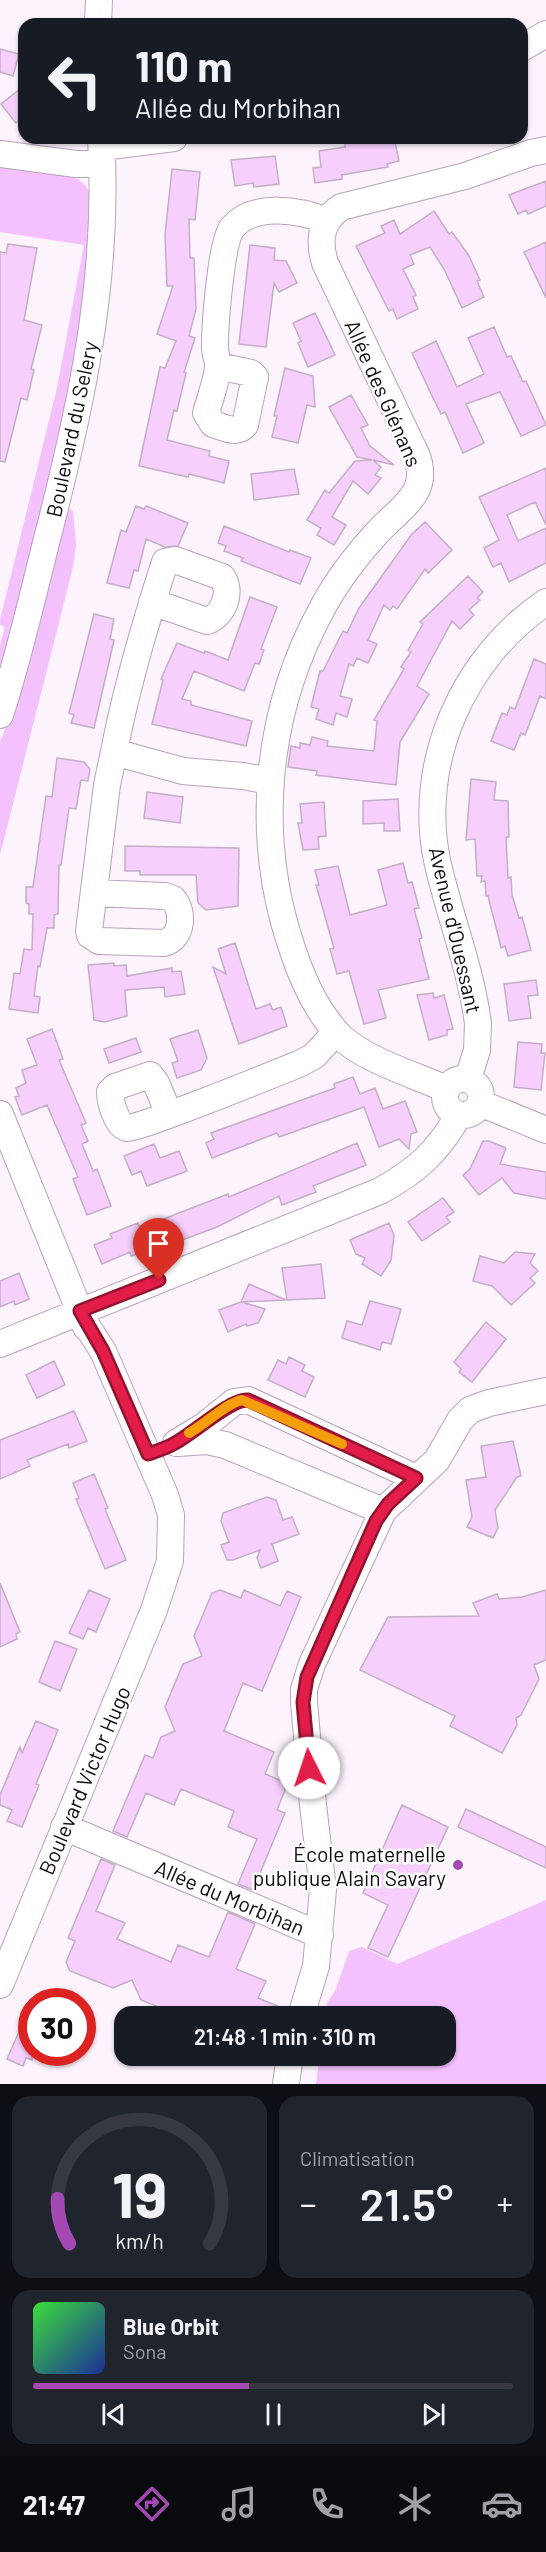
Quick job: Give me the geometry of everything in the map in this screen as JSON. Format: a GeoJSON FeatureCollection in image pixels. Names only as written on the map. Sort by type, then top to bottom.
{"type":"FeatureCollection","features":[{"type":"Feature","properties":{"kind":"street"},"geometry":{"type":"LineString","coordinates":[[98,18],[99,0]]}},
{"type":"Feature","properties":{"kind":"street"},"geometry":{"type":"LineString","coordinates":[[528,44],[546,34]]}},
{"type":"Feature","properties":{"kind":"street"},"geometry":{"type":"LineString","coordinates":[[0,154],[66,163],[102,150],[138,144]]}},
{"type":"Feature","properties":{"kind":"street","name":"Boulevard du Selery"},"geometry":{"type":"LineString","coordinates":[[0,715],[53,516],[88,360],[102,244],[102,150]]}},
{"type":"Feature","properties":{"kind":"street"},"geometry":{"type":"LineString","coordinates":[[218,366],[214,346],[224,251],[232,228],[240,220],[250,215],[291,210],[327,221],[333,213],[351,204],[465,176],[546,150]]}},
{"type":"Feature","properties":{"kind":"street","name":"Allée des Glénans"},"geometry":{"type":"LineString","coordinates":[[327,221],[321,243],[326,263],[416,454],[421,472],[412,498],[355,558],[314,624],[302,648],[285,697],[274,746],[270,781],[271,855],[281,913],[304,980],[322,1014],[336,1032],[360,1051],[457,1084]]}},
{"type":"Feature","properties":{"kind":"street"},"geometry":{"type":"LineString","coordinates":[[94,893],[114,752],[152,602]]}},
{"type":"Feature","properties":{"kind":"street","name":"Avenue d'Ouessant"},"geometry":{"type":"LineString","coordinates":[[457,1084],[477,1050],[478,1024],[435,844],[434,793],[439,758],[452,718],[479,667],[510,631],[546,602]]}},
{"type":"Feature","properties":{"kind":"street"},"geometry":{"type":"LineString","coordinates":[[114,752],[183,771],[243,776],[270,781]]}},
{"type":"Feature","properties":{"kind":"street"},"geometry":{"type":"LineString","coordinates":[[169,1114],[299,1064],[314,1056],[336,1032]]}},
{"type":"Feature","properties":{"kind":"street"},"geometry":{"type":"LineString","coordinates":[[0,1344],[83,1317],[380,1191],[409,1175],[429,1157],[469,1109],[479,1088],[457,1084],[446,1105],[451,1111],[469,1109],[546,1130]]}},
{"type":"Feature","properties":{"kind":"street","name":"Boulevard Victor Hugo"},"geometry":{"type":"LineString","coordinates":[[0,1114],[83,1317],[94,1355],[142,1456],[159,1528],[163,1581],[154,1610],[0,1981]]}},
{"type":"Feature","properties":{"kind":"street","name":"Allée du Morbihan"},"geometry":{"type":"LineString","coordinates":[[372,1506],[416,1478],[437,1460],[460,1420],[470,1410],[489,1403],[546,1391]]}},
{"type":"Feature","properties":{"kind":"street"},"geometry":{"type":"LineString","coordinates":[[142,1456],[176,1443],[238,1400],[248,1400],[416,1478]]}},
{"type":"Feature","properties":{"kind":"street"},"geometry":{"type":"LineString","coordinates":[[225,1445],[221,1432],[227,1408]]}},
{"type":"Feature","properties":{"kind":"street"},"geometry":{"type":"LineString","coordinates":[[176,1443],[207,1440],[225,1445],[372,1506]]}},
{"type":"Feature","properties":{"kind":"street","name":"Allée du Morbihan"},"geometry":{"type":"LineString","coordinates":[[64,1827],[320,1935],[323,1880],[313,1805],[304,1689],[312,1664],[376,1521],[372,1506],[373,1498],[380,1491],[385,1477],[384,1463]]}},
{"type":"Feature","properties":{"kind":"street"},"geometry":{"type":"LineString","coordinates":[[304,2006],[316,1966],[320,1935]]}},
{"type":"Feature","properties":{"kind":"street"},"geometry":{"type":"LineString","coordinates":[[286,2084],[288,2066]]}},
{"type":"Feature","properties":{"kind":"shaded area"},"geometry":{"type":"Polygon","coordinates":[[[0,161],[45,168],[78,180],[89,191],[93,211],[81,346],[0,685],[0,645],[5,627],[0,625],[0,620],[57,388],[84,245],[0,232],[0,161]]]}},
{"type":"Feature","properties":{"kind":"shaded area"},"geometry":{"type":"Polygon","coordinates":[[[65,506],[73,511],[76,545],[73,567],[0,855],[0,742],[8,721],[65,506]]]}},
{"type":"Feature","properties":{"kind":"shaded area"},"geometry":{"type":"Polygon","coordinates":[[[546,1900],[546,2084],[316,2084],[318,2066],[456,2066],[456,2006],[327,2006],[336,1989],[349,1951],[362,1947],[397,1964],[546,1900]]]}},
{"type":"Feature","properties":{"kind":"building"},"geometry":{"type":"Polygon","coordinates":[[[0,49],[18,54],[13,76],[0,72],[0,49]]]}},
{"type":"Feature","properties":{"kind":"building"},"geometry":{"type":"Polygon","coordinates":[[[18,91],[18,121],[16,123],[1,104],[18,91]]]}},
{"type":"Feature","properties":{"kind":"building"},"geometry":{"type":"Polygon","coordinates":[[[345,144],[395,144],[399,161],[387,164],[388,167],[342,175],[342,179],[315,183],[313,168],[321,167],[319,151],[345,147],[345,144]]]}},
{"type":"Feature","properties":{"kind":"building"},"geometry":{"type":"Polygon","coordinates":[[[275,156],[279,184],[254,187],[253,183],[235,186],[231,160],[275,156]]]}},
{"type":"Feature","properties":{"kind":"building"},"geometry":{"type":"Polygon","coordinates":[[[172,169],[200,172],[195,220],[189,219],[190,258],[194,258],[196,309],[189,336],[195,338],[184,372],[186,373],[177,411],[174,410],[167,440],[210,451],[209,456],[229,461],[224,483],[189,474],[188,477],[139,466],[160,367],[165,368],[176,341],[157,334],[173,286],[167,286],[165,235],[172,169]]]}},
{"type":"Feature","properties":{"kind":"building"},"geometry":{"type":"Polygon","coordinates":[[[546,181],[546,206],[528,214],[526,210],[518,214],[509,195],[546,181]]]}},
{"type":"Feature","properties":{"kind":"building"},"geometry":{"type":"Polygon","coordinates":[[[434,211],[449,234],[452,232],[469,256],[480,280],[477,281],[484,297],[462,308],[445,271],[430,247],[410,255],[414,264],[403,269],[416,295],[413,297],[418,309],[397,319],[393,309],[389,311],[356,246],[385,233],[381,226],[394,220],[400,234],[434,211]]]}},
{"type":"Feature","properties":{"kind":"building"},"geometry":{"type":"Polygon","coordinates":[[[546,242],[546,298],[524,252],[546,242]]]}},
{"type":"Feature","properties":{"kind":"building"},"geometry":{"type":"Polygon","coordinates":[[[8,244],[37,248],[24,320],[42,325],[31,369],[34,370],[27,400],[21,398],[5,462],[0,461],[0,252],[6,253],[8,244]]]}},
{"type":"Feature","properties":{"kind":"building"},"geometry":{"type":"Polygon","coordinates":[[[250,245],[275,248],[274,260],[286,261],[297,283],[279,292],[274,283],[266,347],[239,344],[250,245]]]}},
{"type":"Feature","properties":{"kind":"building"},"geometry":{"type":"Polygon","coordinates":[[[315,313],[335,355],[308,367],[293,323],[315,313]]]}},
{"type":"Feature","properties":{"kind":"building"},"geometry":{"type":"Polygon","coordinates":[[[494,327],[507,357],[511,356],[523,382],[526,381],[546,425],[521,436],[500,392],[466,404],[484,443],[463,453],[445,412],[441,414],[412,353],[436,341],[457,387],[484,374],[468,338],[494,327]]]}},
{"type":"Feature","properties":{"kind":"building"},"geometry":{"type":"Polygon","coordinates":[[[285,368],[313,376],[315,407],[307,405],[298,443],[272,437],[277,416],[274,416],[285,368]]]}},
{"type":"Feature","properties":{"kind":"building"},"geometry":{"type":"Polygon","coordinates":[[[351,395],[368,425],[361,428],[370,446],[394,465],[373,460],[381,467],[375,475],[381,478],[368,494],[353,481],[332,517],[346,525],[334,545],[317,535],[321,528],[307,520],[325,490],[329,493],[355,461],[372,460],[357,457],[329,407],[351,395]]]}},
{"type":"Feature","properties":{"kind":"building"},"geometry":{"type":"Polygon","coordinates":[[[546,468],[546,525],[535,502],[507,515],[518,541],[546,528],[546,563],[509,582],[501,563],[493,567],[484,548],[499,540],[479,497],[546,468]]]}},
{"type":"Feature","properties":{"kind":"building"},"geometry":{"type":"Polygon","coordinates":[[[294,469],[299,494],[254,500],[251,474],[294,469]]]}},
{"type":"Feature","properties":{"kind":"building"},"geometry":{"type":"Polygon","coordinates":[[[136,506],[144,509],[146,506],[188,523],[178,546],[165,547],[146,539],[138,571],[134,570],[129,588],[107,583],[121,530],[126,532],[136,506]]]}},
{"type":"Feature","properties":{"kind":"building"},"geometry":{"type":"Polygon","coordinates":[[[425,522],[452,550],[428,573],[425,569],[397,609],[393,606],[390,610],[384,605],[368,640],[377,644],[368,663],[357,658],[353,666],[349,664],[340,696],[352,699],[347,717],[336,713],[333,725],[316,719],[319,709],[311,707],[320,671],[323,671],[343,631],[347,633],[359,608],[412,534],[425,522]]]}},
{"type":"Feature","properties":{"kind":"building"},"geometry":{"type":"Polygon","coordinates":[[[224,526],[289,552],[290,550],[311,558],[300,584],[241,561],[243,558],[224,551],[226,546],[218,543],[224,526]]]}},
{"type":"Feature","properties":{"kind":"building"},"geometry":{"type":"Polygon","coordinates":[[[468,576],[483,592],[477,598],[480,600],[469,610],[474,615],[460,629],[452,621],[417,686],[429,694],[400,742],[396,785],[316,775],[317,771],[288,767],[291,746],[300,748],[300,743],[310,745],[312,737],[328,741],[327,746],[374,751],[377,721],[374,720],[404,669],[401,667],[411,652],[408,650],[423,624],[420,622],[468,576]]]}},
{"type":"Feature","properties":{"kind":"building"},"geometry":{"type":"Polygon","coordinates":[[[250,597],[277,607],[261,649],[264,650],[259,664],[255,663],[244,691],[194,671],[182,699],[191,701],[191,705],[252,721],[246,746],[152,724],[163,680],[161,679],[177,643],[228,660],[250,597]]]}},
{"type":"Feature","properties":{"kind":"building"},"geometry":{"type":"Polygon","coordinates":[[[94,614],[114,619],[110,639],[114,640],[94,728],[71,723],[74,715],[69,713],[94,614]]]}},
{"type":"Feature","properties":{"kind":"building"},"geometry":{"type":"Polygon","coordinates":[[[534,659],[546,664],[546,699],[540,696],[525,735],[521,733],[514,750],[491,741],[502,713],[507,715],[510,707],[515,709],[534,659]]]}},
{"type":"Feature","properties":{"kind":"building"},"geometry":{"type":"Polygon","coordinates":[[[57,758],[84,762],[90,769],[88,781],[81,780],[76,809],[69,808],[61,865],[59,865],[58,914],[54,915],[54,928],[47,928],[40,967],[38,966],[34,996],[40,997],[38,1013],[9,1009],[14,973],[20,974],[24,949],[32,950],[33,914],[29,914],[29,904],[26,903],[26,887],[33,887],[46,796],[52,797],[57,758]]]}},
{"type":"Feature","properties":{"kind":"building"},"geometry":{"type":"Polygon","coordinates":[[[471,779],[496,782],[494,800],[508,801],[509,837],[506,837],[508,878],[511,877],[512,895],[519,918],[522,917],[531,950],[508,956],[505,946],[501,948],[488,896],[486,896],[485,881],[481,882],[482,876],[477,876],[475,839],[466,840],[471,779]]]}},
{"type":"Feature","properties":{"kind":"building"},"geometry":{"type":"Polygon","coordinates":[[[147,792],[183,797],[180,823],[144,818],[147,792]]]}},
{"type":"Feature","properties":{"kind":"building"},"geometry":{"type":"Polygon","coordinates":[[[398,799],[400,831],[384,831],[384,823],[363,824],[363,801],[398,799]]]}},
{"type":"Feature","properties":{"kind":"building"},"geometry":{"type":"Polygon","coordinates":[[[324,802],[326,836],[318,837],[319,849],[303,850],[298,823],[302,823],[300,804],[324,802]]]}},
{"type":"Feature","properties":{"kind":"building"},"geometry":{"type":"Polygon","coordinates":[[[125,846],[239,848],[238,906],[206,910],[198,903],[196,875],[140,875],[140,871],[125,871],[125,846]]]}},
{"type":"Feature","properties":{"kind":"building"},"geometry":{"type":"Polygon","coordinates":[[[403,863],[408,883],[412,882],[419,908],[414,909],[429,979],[378,990],[386,1018],[364,1024],[349,971],[337,974],[330,949],[334,948],[316,885],[319,885],[315,870],[338,866],[350,915],[387,905],[378,870],[403,863]]]}},
{"type":"Feature","properties":{"kind":"building"},"geometry":{"type":"Polygon","coordinates":[[[235,943],[256,1009],[270,1004],[273,1010],[281,1007],[287,1026],[239,1044],[213,967],[226,974],[218,949],[235,943]]]}},
{"type":"Feature","properties":{"kind":"building"},"geometry":{"type":"Polygon","coordinates":[[[114,963],[114,966],[126,965],[127,976],[172,968],[172,972],[181,971],[185,994],[165,997],[164,987],[125,990],[127,1016],[105,1022],[94,1020],[88,965],[114,963]]]}},
{"type":"Feature","properties":{"kind":"building"},"geometry":{"type":"Polygon","coordinates":[[[536,980],[538,995],[528,996],[531,1018],[509,1021],[504,984],[536,980]]]}},
{"type":"Feature","properties":{"kind":"building"},"geometry":{"type":"Polygon","coordinates":[[[433,993],[434,998],[444,995],[453,1029],[447,1030],[447,1035],[429,1040],[417,995],[433,993]]]}},
{"type":"Feature","properties":{"kind":"building"},"geometry":{"type":"Polygon","coordinates":[[[52,1029],[63,1059],[59,1060],[86,1123],[81,1125],[88,1141],[82,1144],[93,1171],[97,1169],[111,1206],[87,1215],[73,1179],[78,1177],[47,1105],[22,1115],[15,1097],[19,1096],[16,1088],[26,1083],[22,1070],[37,1065],[27,1039],[52,1029]]]}},
{"type":"Feature","properties":{"kind":"building"},"geometry":{"type":"Polygon","coordinates":[[[198,1030],[207,1058],[201,1070],[177,1078],[172,1063],[178,1061],[170,1039],[198,1030]]]}},
{"type":"Feature","properties":{"kind":"building"},"geometry":{"type":"Polygon","coordinates":[[[136,1038],[141,1052],[109,1063],[104,1049],[136,1038]]]}},
{"type":"Feature","properties":{"kind":"building"},"geometry":{"type":"Polygon","coordinates":[[[518,1042],[542,1044],[541,1053],[545,1053],[541,1090],[514,1087],[518,1042]]]}},
{"type":"Feature","properties":{"kind":"building"},"geometry":{"type":"Polygon","coordinates":[[[353,1077],[360,1094],[375,1088],[383,1109],[405,1101],[417,1132],[411,1134],[409,1149],[399,1139],[379,1147],[364,1107],[279,1137],[277,1133],[212,1158],[206,1143],[214,1139],[211,1133],[335,1088],[334,1084],[353,1077]]]}},
{"type":"Feature","properties":{"kind":"building"},"geometry":{"type":"Polygon","coordinates":[[[483,1141],[506,1148],[500,1164],[546,1172],[546,1199],[514,1193],[502,1178],[479,1195],[463,1175],[470,1169],[483,1141]]]}},
{"type":"Feature","properties":{"kind":"building"},"geometry":{"type":"Polygon","coordinates":[[[357,1143],[366,1165],[313,1186],[316,1192],[282,1205],[279,1196],[217,1227],[150,1252],[149,1250],[131,1256],[130,1252],[102,1264],[94,1245],[112,1238],[110,1234],[138,1223],[140,1228],[228,1194],[229,1197],[357,1143]]]}},
{"type":"Feature","properties":{"kind":"building"},"geometry":{"type":"Polygon","coordinates":[[[154,1144],[160,1158],[179,1151],[187,1171],[147,1186],[141,1171],[132,1175],[124,1156],[154,1144]]]}},
{"type":"Feature","properties":{"kind":"building"},"geometry":{"type":"Polygon","coordinates":[[[443,1198],[454,1212],[446,1217],[450,1222],[422,1241],[408,1222],[443,1198]]]}},
{"type":"Feature","properties":{"kind":"building"},"geometry":{"type":"Polygon","coordinates":[[[389,1223],[394,1235],[391,1260],[381,1276],[362,1264],[365,1258],[356,1254],[350,1240],[389,1223]]]}},
{"type":"Feature","properties":{"kind":"building"},"geometry":{"type":"Polygon","coordinates":[[[515,1252],[535,1254],[530,1263],[538,1271],[530,1278],[535,1283],[511,1305],[492,1286],[473,1281],[480,1256],[504,1263],[515,1252]]]}},
{"type":"Feature","properties":{"kind":"building"},"geometry":{"type":"Polygon","coordinates":[[[321,1264],[325,1298],[287,1300],[282,1268],[321,1264]]]}},
{"type":"Feature","properties":{"kind":"building"},"geometry":{"type":"Polygon","coordinates":[[[19,1273],[29,1299],[15,1305],[14,1301],[0,1307],[0,1281],[19,1273]]]}},
{"type":"Feature","properties":{"kind":"building"},"geometry":{"type":"Polygon","coordinates":[[[249,1284],[286,1300],[242,1302],[265,1309],[258,1323],[247,1326],[246,1324],[228,1332],[219,1310],[241,1302],[249,1284]]]}},
{"type":"Feature","properties":{"kind":"building"},"geometry":{"type":"Polygon","coordinates":[[[370,1301],[401,1309],[391,1344],[382,1342],[380,1350],[342,1338],[347,1321],[362,1325],[370,1301]]]}},
{"type":"Feature","properties":{"kind":"building"},"geometry":{"type":"Polygon","coordinates":[[[486,1322],[506,1339],[472,1382],[459,1372],[461,1369],[454,1362],[486,1322]]]}},
{"type":"Feature","properties":{"kind":"building"},"geometry":{"type":"Polygon","coordinates":[[[289,1357],[305,1365],[302,1371],[314,1377],[305,1397],[268,1380],[278,1360],[286,1364],[289,1357]]]}},
{"type":"Feature","properties":{"kind":"building"},"geometry":{"type":"Polygon","coordinates":[[[54,1361],[65,1385],[37,1398],[26,1375],[54,1361]]]}},
{"type":"Feature","properties":{"kind":"building"},"geometry":{"type":"Polygon","coordinates":[[[74,1411],[87,1441],[69,1448],[68,1444],[27,1460],[30,1466],[0,1479],[0,1440],[74,1411]]]}},
{"type":"Feature","properties":{"kind":"building"},"geometry":{"type":"Polygon","coordinates":[[[513,1441],[521,1476],[517,1477],[495,1510],[498,1528],[493,1538],[467,1527],[472,1517],[466,1480],[486,1477],[481,1446],[513,1441]]]}},
{"type":"Feature","properties":{"kind":"building"},"geometry":{"type":"Polygon","coordinates":[[[94,1474],[108,1508],[105,1509],[126,1560],[105,1569],[76,1499],[79,1498],[73,1483],[94,1474]]]}},
{"type":"Feature","properties":{"kind":"building"},"geometry":{"type":"Polygon","coordinates":[[[267,1497],[276,1500],[283,1520],[292,1517],[299,1534],[272,1544],[278,1561],[261,1568],[257,1558],[260,1550],[227,1560],[221,1545],[229,1542],[221,1521],[223,1513],[267,1497]]]}},
{"type":"Feature","properties":{"kind":"building"},"geometry":{"type":"Polygon","coordinates":[[[0,1583],[20,1632],[16,1634],[17,1639],[0,1647],[0,1583]]]}},
{"type":"Feature","properties":{"kind":"building"},"geometry":{"type":"Polygon","coordinates":[[[89,1590],[110,1599],[96,1632],[88,1628],[83,1639],[69,1633],[89,1590]]]}},
{"type":"Feature","properties":{"kind":"building"},"geometry":{"type":"Polygon","coordinates":[[[220,1590],[241,1598],[244,1590],[280,1606],[287,1591],[301,1597],[262,1691],[243,1683],[224,1731],[274,1752],[265,1774],[282,1781],[285,1790],[277,1810],[285,1813],[253,1890],[238,1884],[257,1839],[228,1827],[234,1811],[181,1789],[174,1805],[146,1793],[127,1837],[113,1831],[145,1755],[153,1758],[161,1737],[175,1731],[165,1707],[183,1664],[202,1656],[194,1636],[212,1593],[220,1590]]]}},
{"type":"Feature","properties":{"kind":"building"},"geometry":{"type":"Polygon","coordinates":[[[546,1590],[546,1660],[534,1665],[539,1679],[521,1715],[516,1718],[517,1725],[502,1753],[450,1726],[455,1716],[360,1670],[388,1617],[479,1616],[473,1603],[497,1594],[499,1599],[522,1597],[546,1590]]]}},
{"type":"Feature","properties":{"kind":"building"},"geometry":{"type":"Polygon","coordinates":[[[55,1641],[77,1649],[60,1691],[39,1682],[55,1641]]]}},
{"type":"Feature","properties":{"kind":"building"},"geometry":{"type":"Polygon","coordinates":[[[36,1721],[58,1730],[36,1784],[39,1785],[22,1827],[7,1821],[12,1810],[0,1805],[0,1795],[20,1747],[22,1753],[36,1721]]]}},
{"type":"Feature","properties":{"kind":"building"},"geometry":{"type":"Polygon","coordinates":[[[402,1805],[448,1827],[388,1957],[368,1948],[388,1905],[363,1893],[402,1805]]]}},
{"type":"Feature","properties":{"kind":"building"},"geometry":{"type":"Polygon","coordinates":[[[466,1809],[546,1847],[546,1868],[458,1827],[466,1809]]]}},
{"type":"Feature","properties":{"kind":"building"},"geometry":{"type":"Polygon","coordinates":[[[101,1859],[115,1865],[96,1911],[125,1923],[117,1939],[171,1962],[178,1945],[209,1957],[228,1912],[255,1924],[236,1969],[266,1981],[258,1998],[277,2006],[156,2006],[141,2000],[132,1980],[113,1988],[70,1971],[66,1962],[75,1941],[68,1938],[101,1859]]]}},
{"type":"Feature","properties":{"kind":"building"},"geometry":{"type":"Polygon","coordinates":[[[18,2034],[18,2064],[7,2059],[18,2034]]]}},
{"type":"Feature","properties":{"kind":"slow traffic"},"geometry":{"type":"LineString","coordinates":[[189,1433],[204,1426],[234,1402],[248,1400],[342,1444]]}},
{"type":"Feature","properties":{"kind":"place","name":"École maternelle publique Alain Savary"},"geometry":{"type":"Point","coordinates":[458,1865]}},
{"type":"Feature","properties":{"kind":"route"},"geometry":{"type":"LineString","coordinates":[[159,1280],[80,1311],[103,1351],[148,1454],[176,1443],[204,1426],[234,1402],[248,1400],[416,1478],[388,1504],[376,1521],[307,1677],[303,1702],[309,1768]]}}]}
